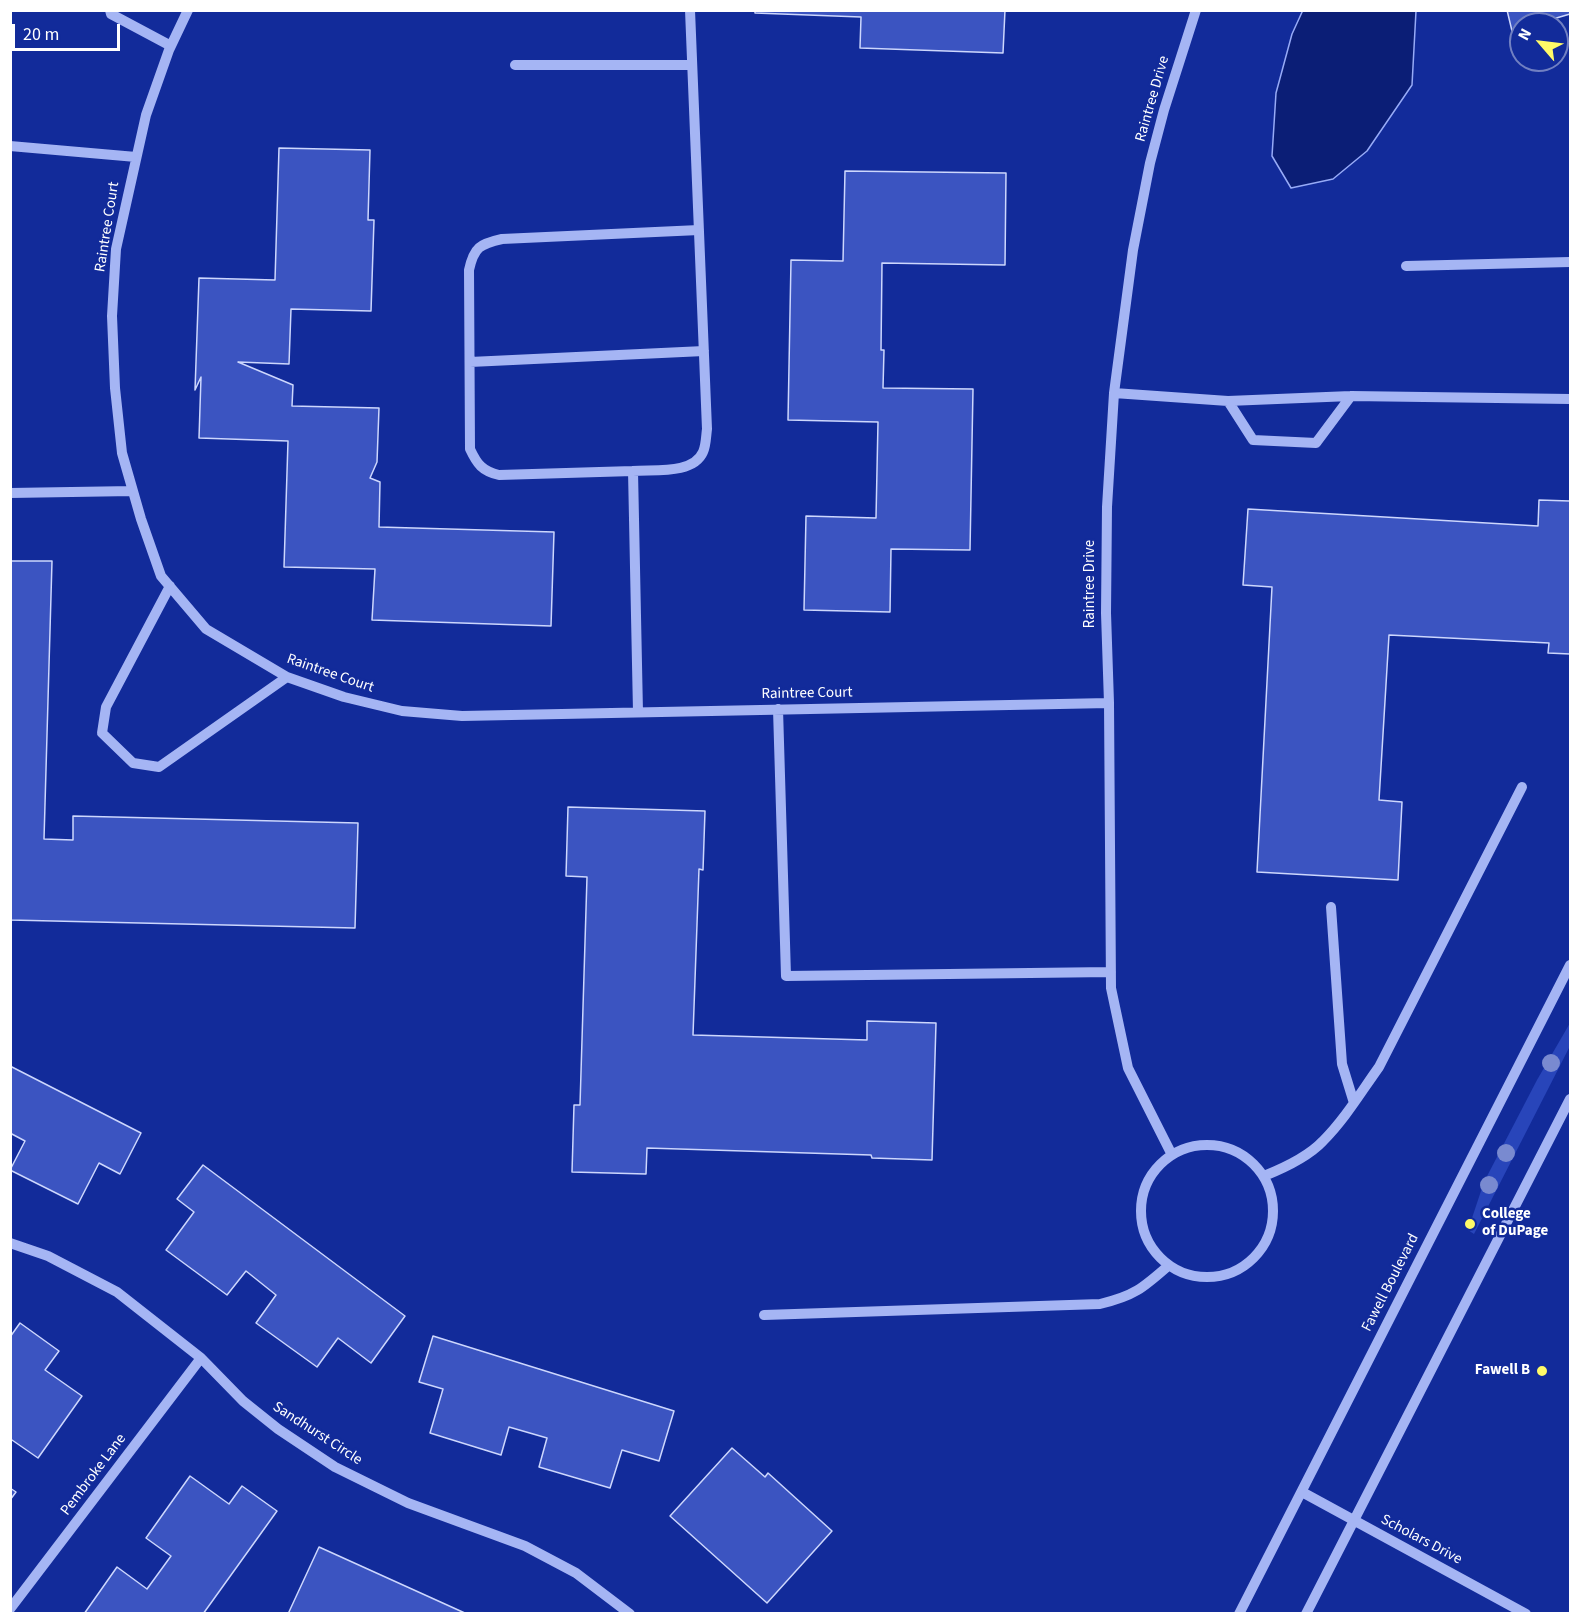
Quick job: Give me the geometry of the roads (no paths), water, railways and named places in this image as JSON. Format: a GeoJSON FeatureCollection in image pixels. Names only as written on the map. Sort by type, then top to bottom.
{"type":"FeatureCollection","features":[{"type":"Feature","properties":{"kind":"street"},"geometry":{"type":"LineString","coordinates":[[110,10],[111,14],[171,46]]}},
{"type":"Feature","properties":{"kind":"street","name":"Raintree Court"},"geometry":{"type":"LineString","coordinates":[[188,10],[171,46],[146,115],[116,249],[111,316],[122,453],[141,519],[161,576],[206,629],[287,677],[344,697],[402,711],[462,716],[1109,703]]}},
{"type":"Feature","properties":{"kind":"street"},"geometry":{"type":"LineString","coordinates":[[690,10],[692,65],[699,230],[704,351],[707,429],[703,452],[695,463],[681,467],[633,471],[499,475],[488,472],[480,466],[471,449],[469,270],[472,256],[477,249],[486,243],[502,239],[699,230]]}},
{"type":"Feature","properties":{"kind":"street","name":"Raintree Drive"},"geometry":{"type":"LineString","coordinates":[[1172,1155],[1128,1068],[1111,988],[1106,613],[1107,507],[1114,393],[1133,250],[1150,163],[1164,110],[1196,10]]}},
{"type":"Feature","properties":{"kind":"street"},"geometry":{"type":"LineString","coordinates":[[514,65],[692,65]]}},
{"type":"Feature","properties":{"kind":"street"},"geometry":{"type":"LineString","coordinates":[[10,146],[136,157]]}},
{"type":"Feature","properties":{"kind":"street"},"geometry":{"type":"LineString","coordinates":[[1406,266],[1570,262]]}},
{"type":"Feature","properties":{"kind":"street"},"geometry":{"type":"LineString","coordinates":[[470,362],[704,351]]}},
{"type":"Feature","properties":{"kind":"street"},"geometry":{"type":"LineString","coordinates":[[1114,393],[1228,401],[1351,396],[1570,399]]}},
{"type":"Feature","properties":{"kind":"street"},"geometry":{"type":"LineString","coordinates":[[1228,401],[1253,440],[1316,443],[1351,396]]}},
{"type":"Feature","properties":{"kind":"street"},"geometry":{"type":"LineString","coordinates":[[633,471],[638,712]]}},
{"type":"Feature","properties":{"kind":"street"},"geometry":{"type":"LineString","coordinates":[[10,493],[133,491]]}},
{"type":"Feature","properties":{"kind":"street"},"geometry":{"type":"LineString","coordinates":[[170,586],[106,707],[102,733],[133,763],[159,767],[287,677]]}},
{"type":"Feature","properties":{"kind":"street"},"geometry":{"type":"LineString","coordinates":[[778,709],[786,976],[1111,972]]}},
{"type":"Feature","properties":{"kind":"street"},"geometry":{"type":"LineString","coordinates":[[1264,1176],[1286,1167],[1322,1143],[1379,1067],[1522,787]]}},
{"type":"Feature","properties":{"kind":"street"},"geometry":{"type":"LineString","coordinates":[[1331,907],[1342,1064],[1354,1103]]}},
{"type":"Feature","properties":{"kind":"street","name":"Fawell Boulevard"},"geometry":{"type":"LineString","coordinates":[[1239,1614],[1570,966]]}},
{"type":"Feature","properties":{"kind":"street"},"geometry":{"type":"LineString","coordinates":[[1306,1614],[1570,1099]]}},
{"type":"Feature","properties":{"kind":"street"},"geometry":{"type":"LineString","coordinates":[[1212,1145],[1232,1150],[1250,1160],[1264,1176],[1272,1197],[1273,1220],[1266,1242],[1252,1260],[1233,1272],[1211,1278],[1189,1276],[1168,1266],[1153,1250],[1144,1231],[1141,1209],[1144,1188],[1156,1169],[1172,1155],[1191,1147],[1212,1145]]}},
{"type":"Feature","properties":{"kind":"street","name":"Sandhurst Circle"},"geometry":{"type":"LineString","coordinates":[[10,1243],[48,1256],[117,1292],[201,1358],[243,1401],[278,1429],[335,1467],[408,1503],[525,1546],[576,1573],[630,1614]]}},
{"type":"Feature","properties":{"kind":"street"},"geometry":{"type":"LineString","coordinates":[[764,1315],[1100,1304],[1125,1298],[1143,1288],[1168,1266]]}},
{"type":"Feature","properties":{"kind":"street","name":"Pembroke Lane"},"geometry":{"type":"LineString","coordinates":[[10,1609],[201,1358]]}},
{"type":"Feature","properties":{"kind":"street","name":"Scholars Drive"},"geometry":{"type":"LineString","coordinates":[[1302,1492],[1526,1614]]}},
{"type":"Feature","properties":{"kind":"place","name":"College of DuPage"},"geometry":{"type":"Point","coordinates":[1470,1224]}},
{"type":"Feature","properties":{"kind":"place","name":"Fawell B"},"geometry":{"type":"Point","coordinates":[1542,1371]}}]}
